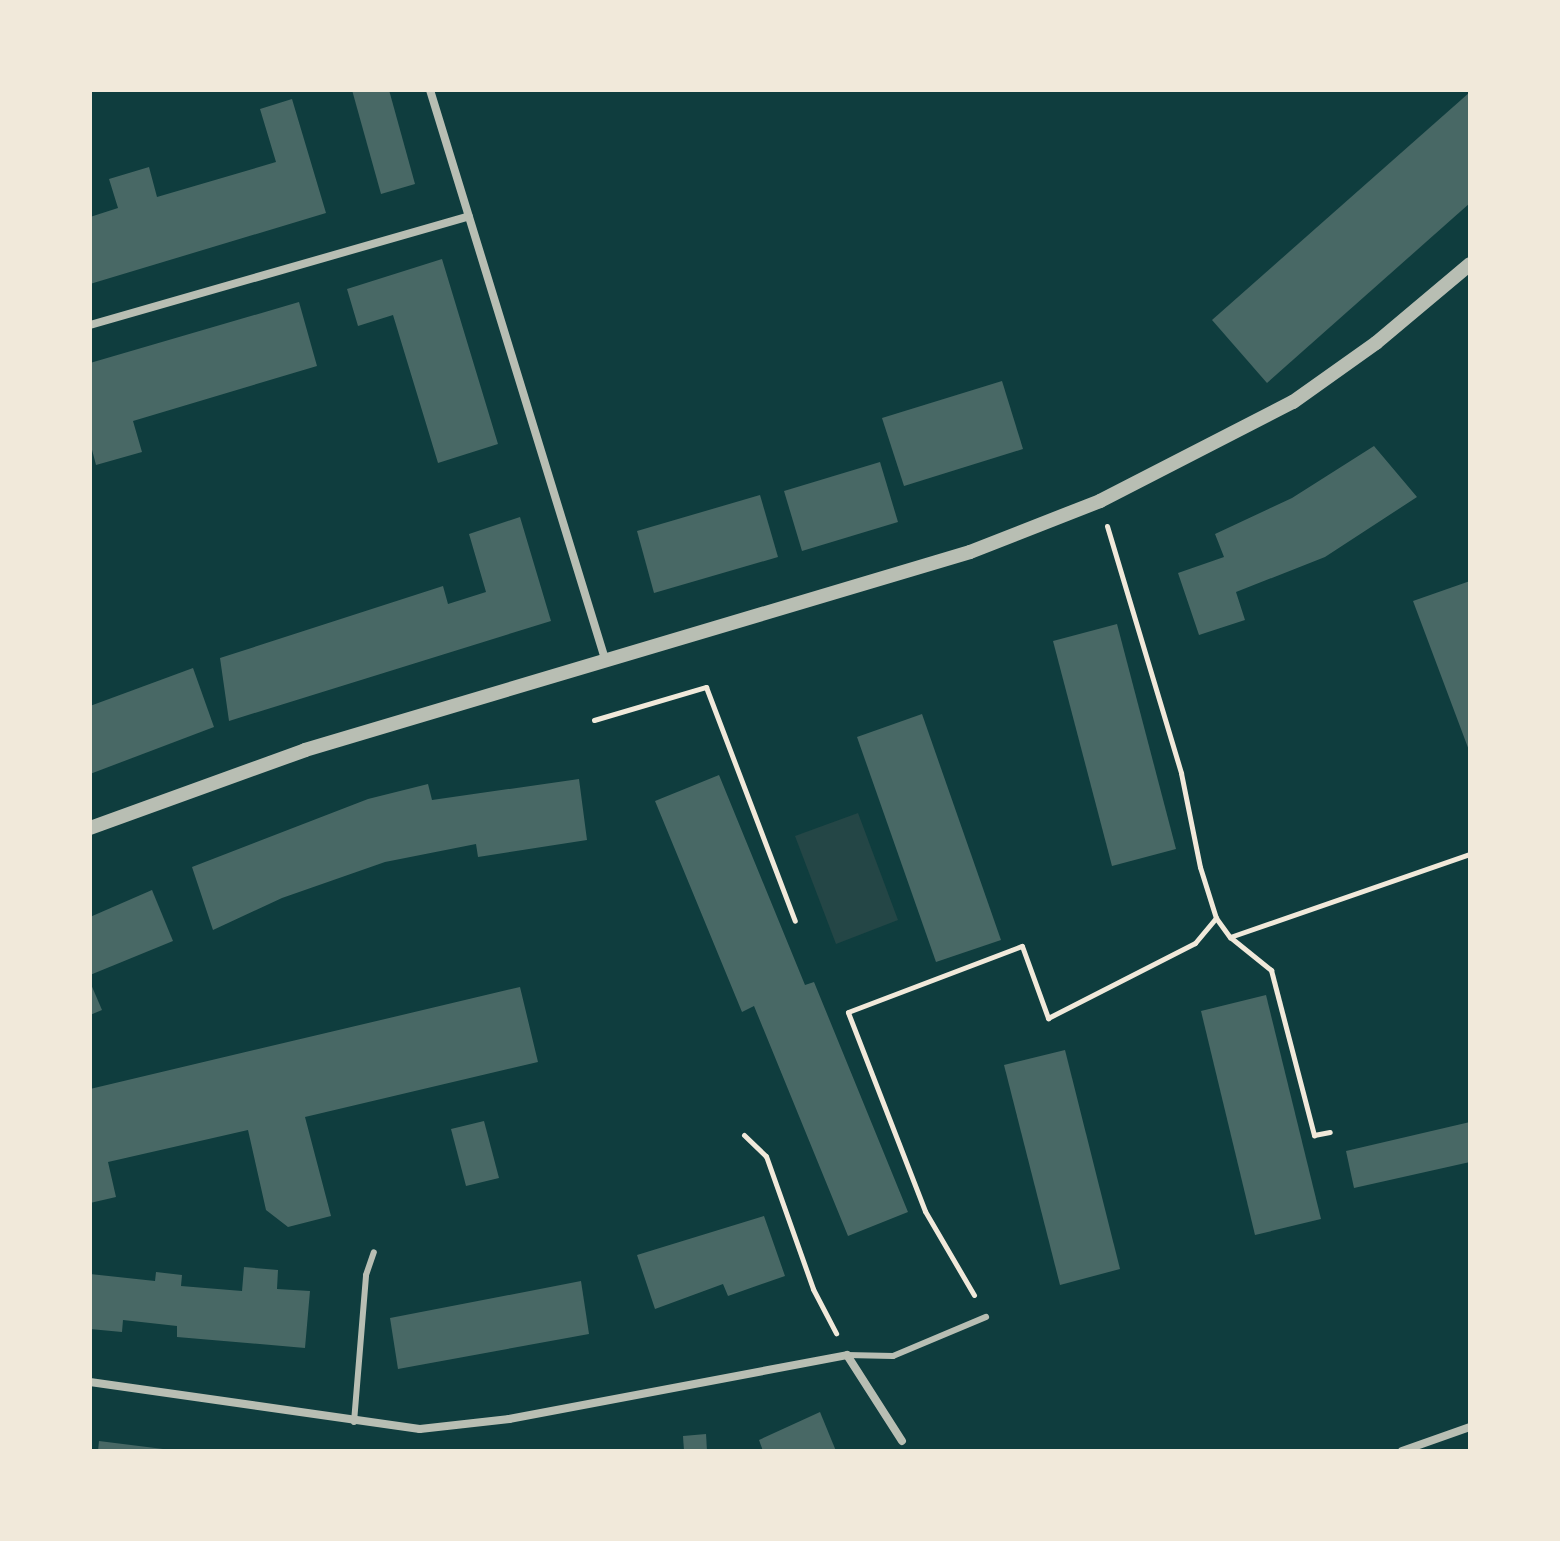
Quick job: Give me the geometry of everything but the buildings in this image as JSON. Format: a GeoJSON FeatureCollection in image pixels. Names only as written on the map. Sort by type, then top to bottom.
{"type":"FeatureCollection","features":[{"type":"Feature","properties":{"kind":"street"},"geometry":{"type":"LineString","coordinates":[[430,90],[606,662]]}},
{"type":"Feature","properties":{"kind":"street"},"geometry":{"type":"LineString","coordinates":[[90,325],[469,216]]}},
{"type":"Feature","properties":{"kind":"street"},"geometry":{"type":"LineString","coordinates":[[90,828],[305,750],[970,552],[1100,501],[1293,402],[1376,343],[1470,264]]}},
{"type":"Feature","properties":{"kind":"street"},"geometry":{"type":"LineString","coordinates":[[90,1382],[420,1429],[463,1426],[847,1355],[902,1441]]}},
{"type":"Feature","properties":{"kind":"street"},"geometry":{"type":"LineString","coordinates":[[1402,1451],[1470,1427]]}},
{"type":"Feature","properties":{"kind":"lane"},"geometry":{"type":"LineString","coordinates":[[354,1422],[366,1275],[374,1252]]}},
{"type":"Feature","properties":{"kind":"lane"},"geometry":{"type":"LineString","coordinates":[[847,1355],[893,1356],[986,1317]]}},
{"type":"Feature","properties":{"kind":"path"},"geometry":{"type":"LineString","coordinates":[[1100,501],[1181,773],[1200,867],[1216,918],[1230,937],[1271,970],[1314,1135],[1330,1132]]}},
{"type":"Feature","properties":{"kind":"path"},"geometry":{"type":"LineString","coordinates":[[594,720],[706,687],[795,921]]}},
{"type":"Feature","properties":{"kind":"path"},"geometry":{"type":"LineString","coordinates":[[1230,937],[1470,854]]}},
{"type":"Feature","properties":{"kind":"path"},"geometry":{"type":"LineString","coordinates":[[986,1317],[925,1211],[848,1012],[1022,946],[1048,1018],[1195,943],[1216,918]]}},
{"type":"Feature","properties":{"kind":"path"},"geometry":{"type":"LineString","coordinates":[[744,1135],[766,1156],[813,1289],[847,1355]]}},
{"type":"Feature","properties":{"kind":"shaded area"},"geometry":{"type":"Polygon","coordinates":[[[858,813],[898,920],[836,944],[795,836],[858,813]]]}}]}
